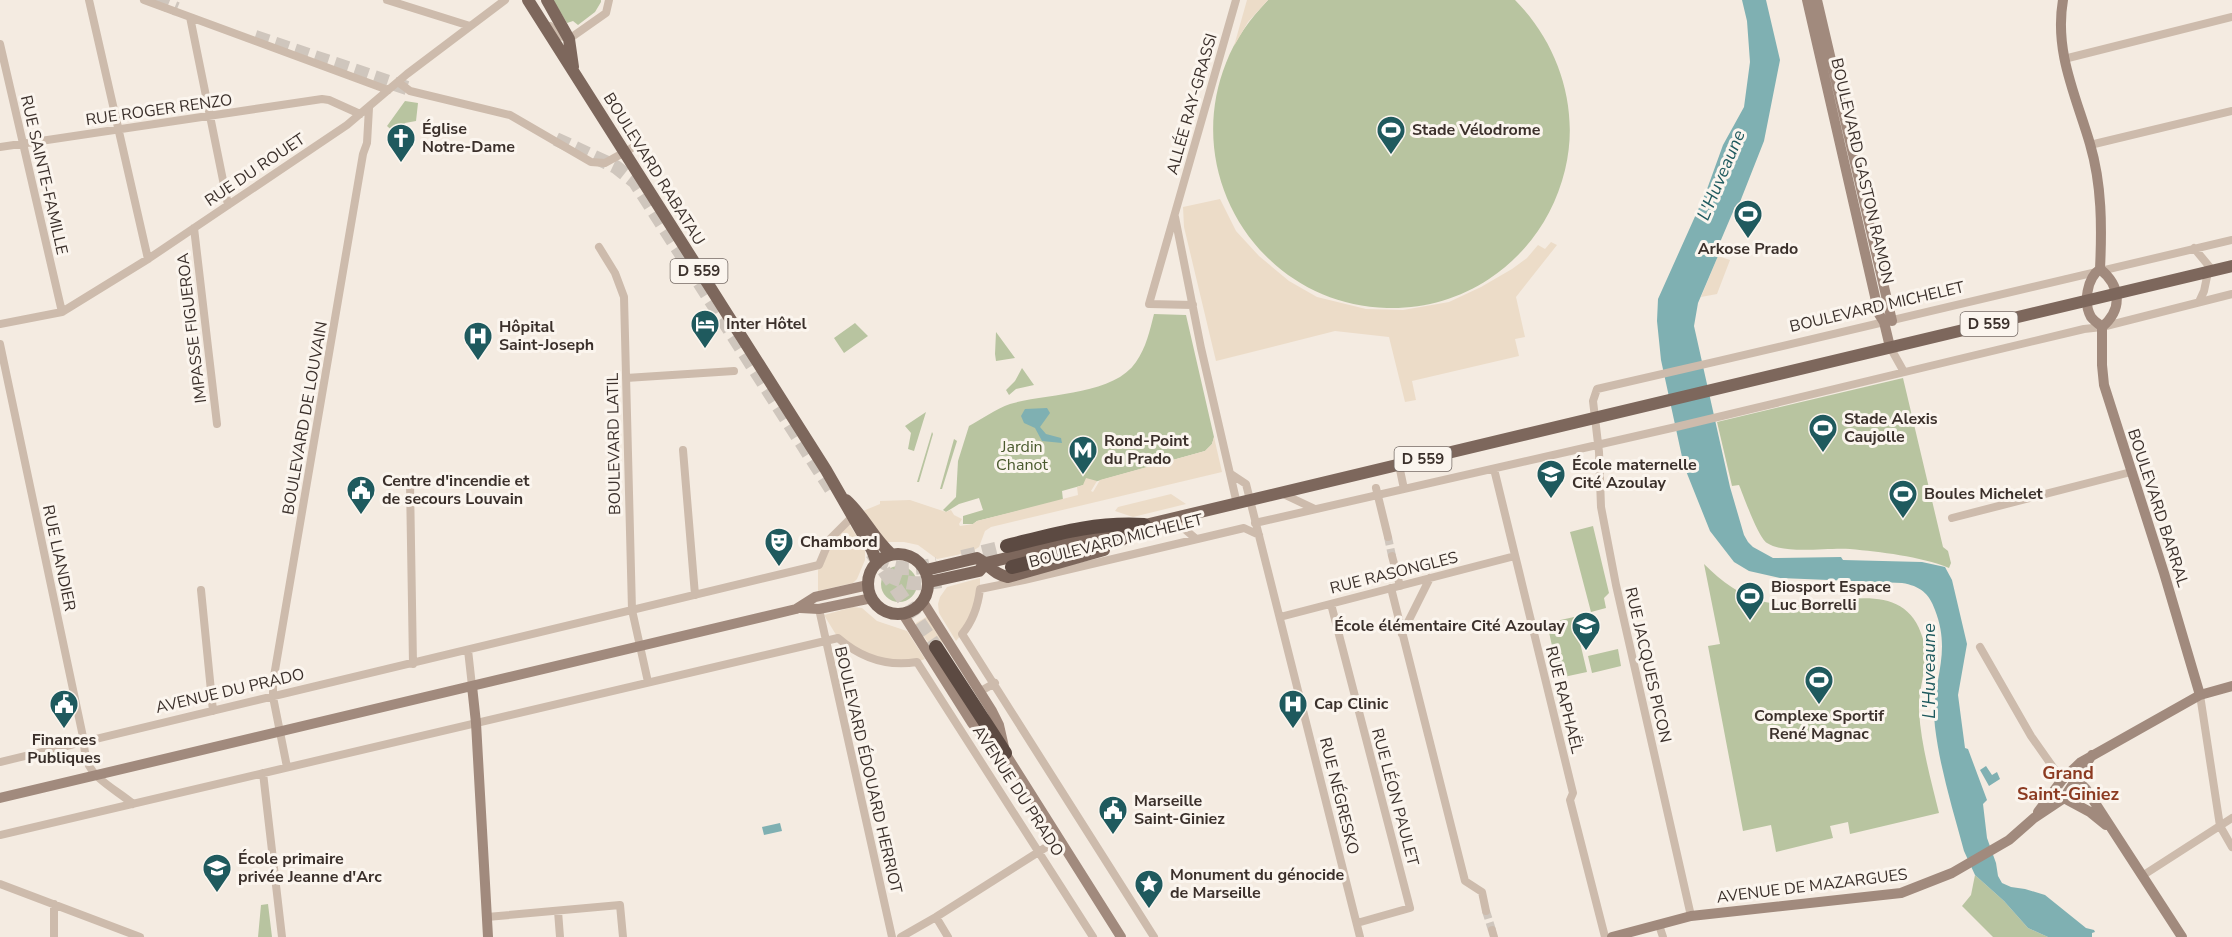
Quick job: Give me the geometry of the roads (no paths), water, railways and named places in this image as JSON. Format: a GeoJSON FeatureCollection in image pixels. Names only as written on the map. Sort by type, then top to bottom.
{"type":"FeatureCollection","features":[{"type":"Feature","properties":{"kind":"highway"},"geometry":{"type":"LineString","coordinates":[[1006,546],[1088,526],[1144,525]]}},
{"type":"Feature","properties":{"kind":"highway"},"geometry":{"type":"LineString","coordinates":[[1012,567],[1121,539],[1144,525]]}},
{"type":"Feature","properties":{"kind":"highway"},"geometry":{"type":"LineString","coordinates":[[938,646],[1005,753]]}},
{"type":"Feature","properties":{"kind":"main road","name":"BOULEVARD RABATAU"},"geometry":{"type":"LineString","coordinates":[[547,0],[568,39],[573,71]]}},
{"type":"Feature","properties":{"kind":"main road","name":"BOULEVARD RABATAU"},"geometry":{"type":"LineString","coordinates":[[530,3],[573,71],[628,150],[843,497],[872,550],[876,563]]}},
{"type":"Feature","properties":{"kind":"main road","name":"BOULEVARD MICHELET"},"geometry":{"type":"LineString","coordinates":[[927,576],[980,571],[986,563],[2232,266]]}},
{"type":"Feature","properties":{"kind":"main road","name":"BOULEVARD RABATAU"},"geometry":{"type":"LineString","coordinates":[[843,497],[859,512],[881,545],[891,554]]}},
{"type":"Feature","properties":{"kind":"main road","name":"BOULEVARD MICHELET"},"geometry":{"type":"LineString","coordinates":[[986,563],[991,570],[1008,577],[1123,545],[1134,538],[1144,525]]}},
{"type":"Feature","properties":{"kind":"main road"},"geometry":{"type":"LineString","coordinates":[[891,554],[908,555],[919,562],[927,576],[927,592],[923,602],[911,612],[896,614],[882,609],[872,598],[868,585],[870,572],[876,563],[891,554]]}},
{"type":"Feature","properties":{"kind":"street"},"geometry":{"type":"LineString","coordinates":[[89,0],[148,260]]}},
{"type":"Feature","properties":{"kind":"street"},"geometry":{"type":"LineString","coordinates":[[144,0],[388,90]]}},
{"type":"Feature","properties":{"kind":"street"},"geometry":{"type":"LineString","coordinates":[[387,0],[470,26]]}},
{"type":"Feature","properties":{"kind":"street","name":"RUE DU ROUET"},"geometry":{"type":"LineString","coordinates":[[0,324],[62,312],[148,260],[369,108],[398,82],[505,0]]}},
{"type":"Feature","properties":{"kind":"street"},"geometry":{"type":"LineString","coordinates":[[568,39],[606,13],[609,0]]}},
{"type":"Feature","properties":{"kind":"street","name":"ALLÉE RAY-GRASSI"},"geometry":{"type":"LineString","coordinates":[[1192,305],[1149,304],[1236,0]]}},
{"type":"Feature","properties":{"kind":"street","name":"BOULEVARD GASTON RAMON"},"geometry":{"type":"LineString","coordinates":[[1807,0],[1879,314],[1888,322]]}},
{"type":"Feature","properties":{"kind":"street","name":"BOULEVARD GASTON RAMON"},"geometry":{"type":"LineString","coordinates":[[1816,0],[1888,322],[1890,347]]}},
{"type":"Feature","properties":{"kind":"street"},"geometry":{"type":"LineString","coordinates":[[2063,0],[2061,27],[2064,59],[2098,180],[2100,269],[2110,280],[2117,294]]}},
{"type":"Feature","properties":{"kind":"street","name":"BOULEVARD RABATAU"},"geometry":{"type":"LineString","coordinates":[[530,3],[556,33],[568,39]]}},
{"type":"Feature","properties":{"kind":"street"},"geometry":{"type":"LineString","coordinates":[[190,17],[228,205]]}},
{"type":"Feature","properties":{"kind":"street"},"geometry":{"type":"LineString","coordinates":[[2064,59],[2232,17]]}},
{"type":"Feature","properties":{"kind":"street","name":"RUE SAINTE-FAMILLE"},"geometry":{"type":"LineString","coordinates":[[0,44],[62,312]]}},
{"type":"Feature","properties":{"kind":"street"},"geometry":{"type":"LineString","coordinates":[[398,82],[410,91],[510,115],[581,157],[599,164],[605,164],[628,150]]}},
{"type":"Feature","properties":{"kind":"street","name":"RUE ROGER RENZO"},"geometry":{"type":"LineString","coordinates":[[0,147],[322,99],[360,114]]}},
{"type":"Feature","properties":{"kind":"street","name":"BOULEVARD DE LOUVAIN"},"geometry":{"type":"LineString","coordinates":[[279,732],[273,697],[275,670],[367,143],[369,108]]}},
{"type":"Feature","properties":{"kind":"street"},"geometry":{"type":"LineString","coordinates":[[2090,145],[2232,111]]}},
{"type":"Feature","properties":{"kind":"street","name":"ALLÉE RAY-GRASSI"},"geometry":{"type":"LineString","coordinates":[[1175,215],[1192,305],[1237,504]]}},
{"type":"Feature","properties":{"kind":"street","name":"IMPASSE FIGUEROA"},"geometry":{"type":"LineString","coordinates":[[194,228],[217,424]]}},
{"type":"Feature","properties":{"kind":"street","name":"BOULEVARD MICHELET"},"geometry":{"type":"LineString","coordinates":[[1595,418],[1593,401],[1597,389],[1888,322],[2100,269],[2232,240]]}},
{"type":"Feature","properties":{"kind":"street","name":"BOULEVARD LATIL"},"geometry":{"type":"LineString","coordinates":[[599,247],[615,273],[624,297],[632,610],[639,645]]}},
{"type":"Feature","properties":{"kind":"street"},"geometry":{"type":"LineString","coordinates":[[2194,248],[2211,271],[2199,302]]}},
{"type":"Feature","properties":{"kind":"street"},"geometry":{"type":"LineString","coordinates":[[2100,269],[2093,274],[2088,288],[2087,301],[2091,318],[2102,327]]}},
{"type":"Feature","properties":{"kind":"street","name":"BOULEVARD BARRAL"},"geometry":{"type":"LineString","coordinates":[[2117,294],[2115,312],[2102,327],[2104,386],[2164,573],[2200,695]]}},
{"type":"Feature","properties":{"kind":"street"},"geometry":{"type":"LineString","coordinates":[[1255,523],[1377,491],[1404,489],[1494,469],[2084,329],[2102,327],[2232,294]]}},
{"type":"Feature","properties":{"kind":"street","name":"RUE LIANDIER"},"geometry":{"type":"LineString","coordinates":[[0,344],[87,760],[95,776]]}},
{"type":"Feature","properties":{"kind":"street"},"geometry":{"type":"LineString","coordinates":[[1890,347],[1904,372]]}},
{"type":"Feature","properties":{"kind":"street"},"geometry":{"type":"LineString","coordinates":[[626,378],[734,371]]}},
{"type":"Feature","properties":{"kind":"street","name":"RUE JACQUES PICON"},"geometry":{"type":"LineString","coordinates":[[1595,418],[1601,507],[1616,585],[1691,916]]}},
{"type":"Feature","properties":{"kind":"street"},"geometry":{"type":"LineString","coordinates":[[683,450],[695,596]]}},
{"type":"Feature","properties":{"kind":"street"},"geometry":{"type":"LineString","coordinates":[[1399,465],[1404,489]]}},
{"type":"Feature","properties":{"kind":"street","name":"RUE RAPHAËL"},"geometry":{"type":"LineString","coordinates":[[1494,469],[1574,793],[1570,800],[1605,937]]}},
{"type":"Feature","properties":{"kind":"street"},"geometry":{"type":"LineString","coordinates":[[1952,518],[2131,472]]}},
{"type":"Feature","properties":{"kind":"street","name":"RUE NÉGRESKO"},"geometry":{"type":"LineString","coordinates":[[1231,474],[1246,484],[1360,937]]}},
{"type":"Feature","properties":{"kind":"street"},"geometry":{"type":"LineString","coordinates":[[410,483],[413,664]]}},
{"type":"Feature","properties":{"kind":"street"},"geometry":{"type":"LineString","coordinates":[[1377,491],[1388,537]]}},
{"type":"Feature","properties":{"kind":"street"},"geometry":{"type":"LineString","coordinates":[[1281,493],[1315,509]]}},
{"type":"Feature","properties":{"kind":"street","name":"AVENUE DU PRADO"},"geometry":{"type":"LineString","coordinates":[[0,762],[819,565],[830,539],[852,517]]}},
{"type":"Feature","properties":{"kind":"street"},"geometry":{"type":"LineString","coordinates":[[1173,519],[1196,538]]}},
{"type":"Feature","properties":{"kind":"street","name":"BOULEVARD MICHELET"},"geometry":{"type":"LineString","coordinates":[[994,683],[962,634],[976,608],[980,589],[1244,528],[1258,535]]}},
{"type":"Feature","properties":{"kind":"street"},"geometry":{"type":"LineString","coordinates":[[1392,556],[1400,586]]}},
{"type":"Feature","properties":{"kind":"street","name":"RUE RASONGLES"},"geometry":{"type":"LineString","coordinates":[[1280,617],[1515,556]]}},
{"type":"Feature","properties":{"kind":"street"},"geometry":{"type":"LineString","coordinates":[[1402,634],[1430,578]]}},
{"type":"Feature","properties":{"kind":"street"},"geometry":{"type":"LineString","coordinates":[[800,608],[815,597],[868,585]]}},
{"type":"Feature","properties":{"kind":"street"},"geometry":{"type":"LineString","coordinates":[[1391,588],[1465,881],[1482,892],[1486,911]]}},
{"type":"Feature","properties":{"kind":"street"},"geometry":{"type":"LineString","coordinates":[[201,590],[213,711]]}},
{"type":"Feature","properties":{"kind":"street"},"geometry":{"type":"LineString","coordinates":[[0,798],[800,608],[819,609],[872,598]]}},
{"type":"Feature","properties":{"kind":"street","name":"AVENUE DU PRADO"},"geometry":{"type":"LineString","coordinates":[[923,602],[999,725],[1005,753]]}},
{"type":"Feature","properties":{"kind":"street","name":"RUE LÉON PAULET"},"geometry":{"type":"LineString","coordinates":[[1331,604],[1410,908],[1357,923]]}},
{"type":"Feature","properties":{"kind":"street","name":"BOULEVARD ÉDOUARD HERRIOT"},"geometry":{"type":"LineString","coordinates":[[819,609],[892,937]]}},
{"type":"Feature","properties":{"kind":"street","name":"AVENUE DU PRADO"},"geometry":{"type":"LineString","coordinates":[[903,614],[981,734],[1005,753],[1121,937]]}},
{"type":"Feature","properties":{"kind":"street","name":"AVENUE DU PRADO"},"geometry":{"type":"LineString","coordinates":[[825,641],[838,638],[854,651],[878,661],[895,664],[917,662],[1093,937]]}},
{"type":"Feature","properties":{"kind":"street"},"geometry":{"type":"LineString","coordinates":[[0,835],[825,641]]}},
{"type":"Feature","properties":{"kind":"street"},"geometry":{"type":"LineString","coordinates":[[639,645],[648,682]]}},
{"type":"Feature","properties":{"kind":"street"},"geometry":{"type":"LineString","coordinates":[[1980,647],[2031,736],[2062,780]]}},
{"type":"Feature","properties":{"kind":"street"},"geometry":{"type":"LineString","coordinates":[[468,650],[476,723],[488,937]]}},
{"type":"Feature","properties":{"kind":"street"},"geometry":{"type":"LineString","coordinates":[[979,692],[994,683],[1154,937]]}},
{"type":"Feature","properties":{"kind":"street","name":"AVENUE DE MAZARGUES"},"geometry":{"type":"LineString","coordinates":[[2034,818],[2074,766],[2200,695],[2232,686]]}},
{"type":"Feature","properties":{"kind":"street"},"geometry":{"type":"LineString","coordinates":[[2200,695],[2220,826],[2232,847]]}},
{"type":"Feature","properties":{"kind":"street"},"geometry":{"type":"LineString","coordinates":[[279,732],[286,767]]}},
{"type":"Feature","properties":{"kind":"street","name":"AVENUE DE MAZARGUES"},"geometry":{"type":"LineString","coordinates":[[1612,937],[1628,935],[1691,916],[1901,893],[1942,878],[2009,840],[2034,818],[2064,798],[2092,755]]}},
{"type":"Feature","properties":{"kind":"street"},"geometry":{"type":"LineString","coordinates":[[263,773],[282,937]]}},
{"type":"Feature","properties":{"kind":"street"},"geometry":{"type":"LineString","coordinates":[[95,776],[116,789],[133,804]]}},
{"type":"Feature","properties":{"kind":"street"},"geometry":{"type":"LineString","coordinates":[[2062,780],[2073,777],[2086,789],[2182,937]]}},
{"type":"Feature","properties":{"kind":"street"},"geometry":{"type":"LineString","coordinates":[[2062,780],[2060,795],[2090,812],[2111,829]]}},
{"type":"Feature","properties":{"kind":"street"},"geometry":{"type":"LineString","coordinates":[[2142,876],[2232,818]]}},
{"type":"Feature","properties":{"kind":"street"},"geometry":{"type":"LineString","coordinates":[[901,937],[1059,839]]}},
{"type":"Feature","properties":{"kind":"street"},"geometry":{"type":"LineString","coordinates":[[0,885],[140,937]]}},
{"type":"Feature","properties":{"kind":"street"},"geometry":{"type":"LineString","coordinates":[[54,904],[54,937]]}},
{"type":"Feature","properties":{"kind":"street"},"geometry":{"type":"LineString","coordinates":[[487,917],[621,905],[623,937]]}},
{"type":"Feature","properties":{"kind":"street"},"geometry":{"type":"LineString","coordinates":[[558,911],[560,937]]}},
{"type":"Feature","properties":{"kind":"street"},"geometry":{"type":"LineString","coordinates":[[936,917],[948,937]]}},
{"type":"Feature","properties":{"kind":"street"},"geometry":{"type":"LineString","coordinates":[[1659,925],[1663,937]]}},
{"type":"Feature","properties":{"kind":"water","name":"L'Huveaune"},"geometry":{"type":"Polygon","coordinates":[[[1742,0],[1766,0],[1780,60],[1764,141],[1738,207],[1735,207],[1715,254],[1718,256],[1698,303],[1694,326],[1730,487],[1744,535],[1753,547],[1773,558],[1841,557],[1843,560],[1922,562],[1945,567],[1952,580],[1967,644],[1958,695],[1965,748],[1968,749],[1987,800],[1983,804],[1987,838],[1998,876],[2002,883],[2011,887],[2045,895],[2086,928],[2094,930],[2092,937],[2048,937],[2028,928],[2004,901],[1975,875],[1964,851],[1937,743],[1934,711],[1942,642],[1935,610],[1927,595],[1919,588],[1902,583],[1780,578],[1749,571],[1734,562],[1710,531],[1684,466],[1661,360],[1657,321],[1658,299],[1706,192],[1723,145],[1744,107],[1750,62],[1747,21],[1742,0]]]}},
{"type":"Feature","properties":{"kind":"water"},"geometry":{"type":"Polygon","coordinates":[[[1047,408],[1050,413],[1040,427],[1046,434],[1061,438],[1062,443],[1042,441],[1035,428],[1024,423],[1021,416],[1025,409],[1047,408]]]}},
{"type":"Feature","properties":{"kind":"water"},"geometry":{"type":"Polygon","coordinates":[[[373,482],[374,491],[353,492],[352,483],[373,482]]]}},
{"type":"Feature","properties":{"kind":"water"},"geometry":{"type":"Polygon","coordinates":[[[1986,766],[1992,775],[1997,772],[2000,779],[1989,786],[1980,770],[1986,766]]]}},
{"type":"Feature","properties":{"kind":"water"},"geometry":{"type":"Polygon","coordinates":[[[780,823],[782,831],[764,835],[762,827],[780,823]]]}},
{"type":"Feature","properties":{"kind":"tunnel"},"geometry":{"type":"LineString","coordinates":[[155,0],[177,9]]}},
{"type":"Feature","properties":{"kind":"tunnel"},"geometry":{"type":"LineString","coordinates":[[255,37],[407,88]]}},
{"type":"Feature","properties":{"kind":"tunnel"},"geometry":{"type":"LineString","coordinates":[[556,139],[616,167],[635,182],[831,489]]}},
{"type":"Feature","properties":{"kind":"tunnel"},"geometry":{"type":"LineString","coordinates":[[1388,537],[1392,556]]}},
{"type":"Feature","properties":{"kind":"tunnel"},"geometry":{"type":"LineString","coordinates":[[962,557],[1007,546]]}},
{"type":"Feature","properties":{"kind":"tunnel"},"geometry":{"type":"LineString","coordinates":[[872,553],[936,647]]}},
{"type":"Feature","properties":{"kind":"tunnel"},"geometry":{"type":"LineString","coordinates":[[876,558],[891,566],[906,568],[937,564]]}},
{"type":"Feature","properties":{"kind":"tunnel"},"geometry":{"type":"LineString","coordinates":[[888,574],[907,582],[941,581]]}},
{"type":"Feature","properties":{"kind":"tunnel"},"geometry":{"type":"LineString","coordinates":[[1486,911],[1492,930]]}},
{"type":"Feature","properties":{"kind":"place","name":"Stade Vélodrome"},"geometry":{"type":"Point","coordinates":[1391,156]}},
{"type":"Feature","properties":{"kind":"place","name":"Église Notre-Dame"},"geometry":{"type":"Point","coordinates":[401,164]}},
{"type":"Feature","properties":{"kind":"place","name":"Arkose Prado"},"geometry":{"type":"Point","coordinates":[1748,240]}},
{"type":"Feature","properties":{"kind":"place","name":"Inter Hôtel"},"geometry":{"type":"Point","coordinates":[705,350]}},
{"type":"Feature","properties":{"kind":"place","name":"Hôpital Saint-Joseph"},"geometry":{"type":"Point","coordinates":[478,362]}},
{"type":"Feature","properties":{"kind":"place","name":"Stade Alexis Caujolle"},"geometry":{"type":"Point","coordinates":[1823,454]}},
{"type":"Feature","properties":{"kind":"place","name":"Rond-Point du Prado"},"geometry":{"type":"Point","coordinates":[1083,476]}},
{"type":"Feature","properties":{"kind":"place","name":"École maternelle Cité Azoulay"},"geometry":{"type":"Point","coordinates":[1551,500]}},
{"type":"Feature","properties":{"kind":"place","name":"Centre d'incendie et de secours Louvain"},"geometry":{"type":"Point","coordinates":[361,516]}},
{"type":"Feature","properties":{"kind":"place","name":"Boules Michelet"},"geometry":{"type":"Point","coordinates":[1903,520]}},
{"type":"Feature","properties":{"kind":"place","name":"Chambord"},"geometry":{"type":"Point","coordinates":[779,568]}},
{"type":"Feature","properties":{"kind":"place","name":"Biosport Espace Luc Borrelli"},"geometry":{"type":"Point","coordinates":[1750,622]}},
{"type":"Feature","properties":{"kind":"place","name":"École élémentaire Cité Azoulay"},"geometry":{"type":"Point","coordinates":[1586,652]}},
{"type":"Feature","properties":{"kind":"place","name":"Complexe Sportif René Magnac"},"geometry":{"type":"Point","coordinates":[1819,706]}},
{"type":"Feature","properties":{"kind":"place","name":"Finances Publiques"},"geometry":{"type":"Point","coordinates":[64,730]}},
{"type":"Feature","properties":{"kind":"place","name":"Cap Clinic"},"geometry":{"type":"Point","coordinates":[1293,730]}},
{"type":"Feature","properties":{"kind":"place","name":"Marseille Saint-Giniez"},"geometry":{"type":"Point","coordinates":[1113,836]}},
{"type":"Feature","properties":{"kind":"place","name":"École primaire privée Jeanne d'Arc"},"geometry":{"type":"Point","coordinates":[217,894]}},
{"type":"Feature","properties":{"kind":"place","name":"Monument du génocide de Marseille"},"geometry":{"type":"Point","coordinates":[1149,910]}},
{"type":"Feature","properties":{"kind":"district","name":"Grand Saint-Giniez"},"geometry":{"type":"Point","coordinates":[2068,783]}},
{"type":"Feature","properties":{"kind":"park label","name":"Jardin Chanot"},"geometry":{"type":"Point","coordinates":[1022,456]}}]}
